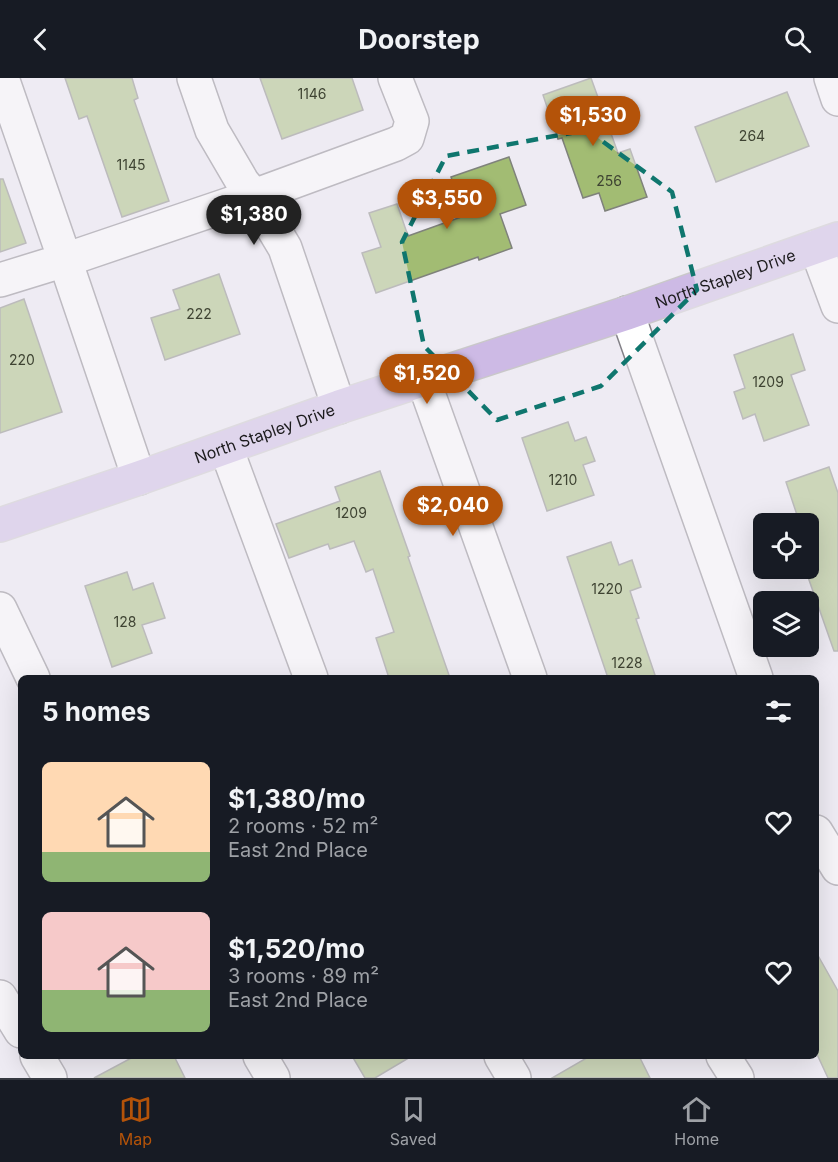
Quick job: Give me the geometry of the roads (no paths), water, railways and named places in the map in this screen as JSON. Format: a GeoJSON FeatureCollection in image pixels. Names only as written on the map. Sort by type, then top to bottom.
{"type":"FeatureCollection","features":[{"type":"Feature","properties":{"kind":"main road","name":"North Stapley Drive"},"geometry":{"type":"LineString","coordinates":[[0,525],[339,407],[627,314],[827,243]]}},
{"type":"Feature","properties":{"kind":"street"},"geometry":{"type":"LineString","coordinates":[[2,78],[139,478]]}},
{"type":"Feature","properties":{"kind":"street"},"geometry":{"type":"LineString","coordinates":[[194,78],[212,130],[285,248],[339,407]]}},
{"type":"Feature","properties":{"kind":"street"},"geometry":{"type":"LineString","coordinates":[[0,280],[254,196],[396,144],[407,138],[411,121],[395,78]]}},
{"type":"Feature","properties":{"kind":"street"},"geometry":{"type":"LineString","coordinates":[[831,78],[838,99]]}},
{"type":"Feature","properties":{"kind":"street"},"geometry":{"type":"LineString","coordinates":[[827,243],[838,306]]}},
{"type":"Feature","properties":{"kind":"street"},"geometry":{"type":"LineString","coordinates":[[627,314],[755,675]]}},
{"type":"Feature","properties":{"kind":"street"},"geometry":{"type":"LineString","coordinates":[[423,379],[529,675]]}},
{"type":"Feature","properties":{"kind":"street"},"geometry":{"type":"LineString","coordinates":[[226,448],[310,675]]}},
{"type":"Feature","properties":{"kind":"street"},"geometry":{"type":"LineString","coordinates":[[0,609],[32,675]]}},
{"type":"Feature","properties":{"kind":"street"},"geometry":{"type":"LineString","coordinates":[[819,837],[838,868]]}},
{"type":"Feature","properties":{"kind":"street"},"geometry":{"type":"LineString","coordinates":[[0,997],[18,1026]]}},
{"type":"Feature","properties":{"kind":"street"},"geometry":{"type":"LineString","coordinates":[[39,1059],[50,1078]]}},
{"type":"Feature","properties":{"kind":"street"},"geometry":{"type":"LineString","coordinates":[[262,1059],[273,1078]]}},
{"type":"Feature","properties":{"kind":"street"},"geometry":{"type":"LineString","coordinates":[[503,1059],[514,1078]]}},
{"type":"Feature","properties":{"kind":"street"},"geometry":{"type":"LineString","coordinates":[[725,1059],[736,1078]]}}]}
